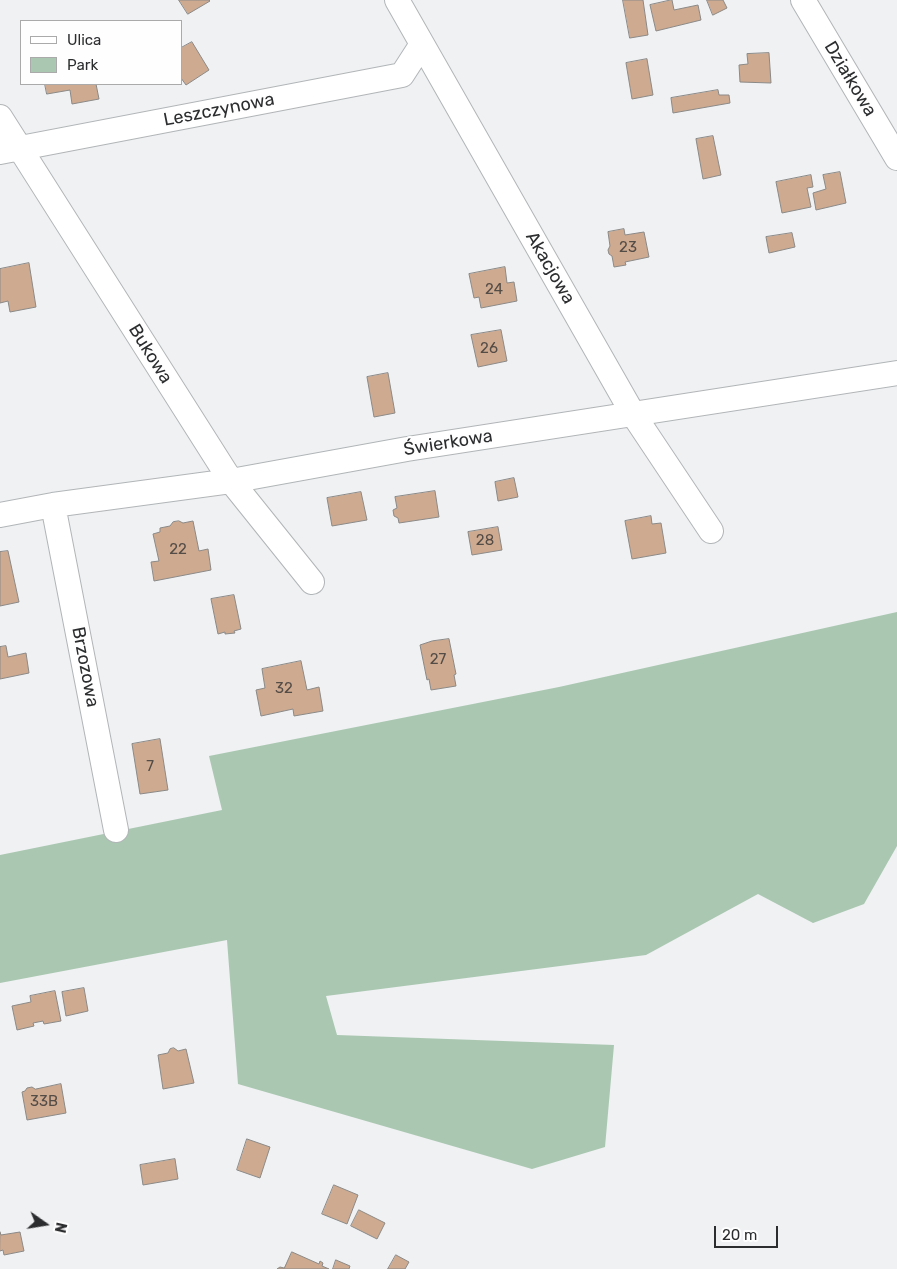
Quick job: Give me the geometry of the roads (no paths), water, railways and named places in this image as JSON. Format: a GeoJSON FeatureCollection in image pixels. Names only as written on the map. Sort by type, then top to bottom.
{"type":"FeatureCollection","features":[{"type":"Feature","properties":{"kind":"street","name":"Akacjowa"},"geometry":{"type":"LineString","coordinates":[[397,0],[633,414],[711,531]]}},
{"type":"Feature","properties":{"kind":"street","name":"Działkowa"},"geometry":{"type":"LineString","coordinates":[[803,0],[897,158]]}},
{"type":"Feature","properties":{"kind":"street","name":"Leszczynowa"},"geometry":{"type":"LineString","coordinates":[[10,150],[402,75],[422,44]]}},
{"type":"Feature","properties":{"kind":"street","name":"Bukowa"},"geometry":{"type":"LineString","coordinates":[[0,118],[10,150],[231,481],[312,582]]}},
{"type":"Feature","properties":{"kind":"street","name":"Świerkowa"},"geometry":{"type":"LineString","coordinates":[[0,515],[54,505],[231,481],[407,449],[897,373]]}},
{"type":"Feature","properties":{"kind":"street","name":"Brzozowa"},"geometry":{"type":"LineString","coordinates":[[54,505],[116,830]]}}]}
